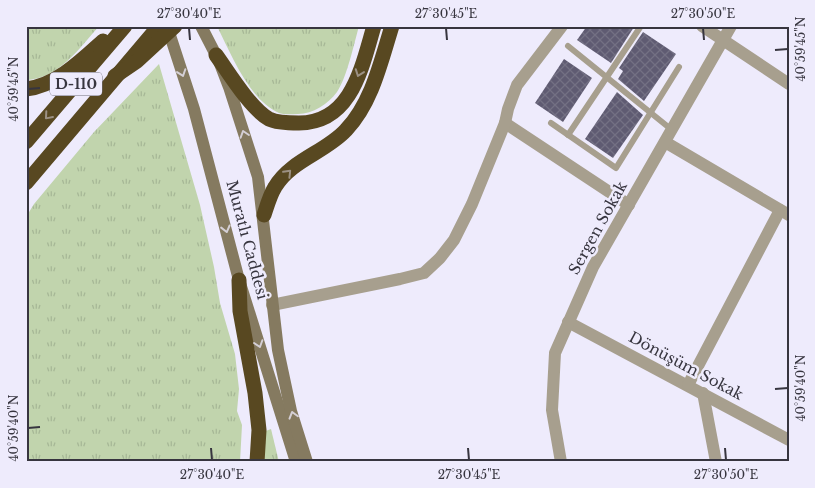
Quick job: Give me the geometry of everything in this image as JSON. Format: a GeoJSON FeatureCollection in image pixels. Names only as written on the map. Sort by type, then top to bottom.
{"type":"FeatureCollection","features":[{"type":"Feature","properties":{"kind":"highway"},"geometry":{"type":"LineString","coordinates":[[26,89],[36,88],[55,80],[86,56],[118,26]]}},
{"type":"Feature","properties":{"kind":"highway","name":"D-110"},"geometry":{"type":"LineString","coordinates":[[26,142],[125,26]]}},
{"type":"Feature","properties":{"kind":"highway","name":"D-110"},"geometry":{"type":"LineString","coordinates":[[26,183],[159,26]]}},
{"type":"Feature","properties":{"kind":"highway"},"geometry":{"type":"LineString","coordinates":[[116,76],[137,61],[175,26]]}},
{"type":"Feature","properties":{"kind":"highway"},"geometry":{"type":"LineString","coordinates":[[216,55],[249,100],[270,120],[304,123],[333,113],[343,104],[354,88],[374,26]]}},
{"type":"Feature","properties":{"kind":"highway"},"geometry":{"type":"LineString","coordinates":[[264,215],[276,186],[293,168],[334,141],[356,118],[375,77],[392,26]]}},
{"type":"Feature","properties":{"kind":"highway"},"geometry":{"type":"LineString","coordinates":[[26,197],[58,147]]}},
{"type":"Feature","properties":{"kind":"highway"},"geometry":{"type":"LineString","coordinates":[[239,280],[240,311],[258,420],[257,462]]}},
{"type":"Feature","properties":{"kind":"main road","name":"Muratlı Caddesi"},"geometry":{"type":"LineString","coordinates":[[167,26],[194,109],[239,280],[296,462]]}},
{"type":"Feature","properties":{"kind":"main road","name":"Muratlı Caddesi"},"geometry":{"type":"LineString","coordinates":[[201,26],[216,55],[229,87],[258,177],[264,215],[272,305],[284,381],[307,462]]}},
{"type":"Feature","properties":{"kind":"street"},"geometry":{"type":"LineString","coordinates":[[272,305],[424,273],[440,258],[454,240],[472,204],[505,123],[517,86],[562,26]]}},
{"type":"Feature","properties":{"kind":"street"},"geometry":{"type":"LineString","coordinates":[[702,26],[789,84]]}},
{"type":"Feature","properties":{"kind":"street","name":"Sergen Sokak"},"geometry":{"type":"LineString","coordinates":[[561,462],[552,410],[552,381],[555,354],[593,267],[731,26]]}},
{"type":"Feature","properties":{"kind":"street"},"geometry":{"type":"LineString","coordinates":[[505,123],[629,205]]}},
{"type":"Feature","properties":{"kind":"street"},"geometry":{"type":"LineString","coordinates":[[665,142],[784,212],[688,385]]}},
{"type":"Feature","properties":{"kind":"street","name":"Dönüşüm Sokak"},"geometry":{"type":"LineString","coordinates":[[568,322],[789,440]]}},
{"type":"Feature","properties":{"kind":"street"},"geometry":{"type":"LineString","coordinates":[[703,393],[716,462]]}},
{"type":"Feature","properties":{"kind":"lane"},"geometry":{"type":"LineString","coordinates":[[568,134],[641,26]]}},
{"type":"Feature","properties":{"kind":"lane"},"geometry":{"type":"LineString","coordinates":[[568,46],[672,130]]}},
{"type":"Feature","properties":{"kind":"lane"},"geometry":{"type":"LineString","coordinates":[[551,123],[616,168],[679,67]]}},
{"type":"Feature","properties":{"kind":"green space"},"geometry":{"type":"Polygon","coordinates":[[[26,26],[99,26],[76,52],[58,68],[38,78],[26,80],[26,26]]]}},
{"type":"Feature","properties":{"kind":"green space"},"geometry":{"type":"Polygon","coordinates":[[[217,26],[359,26],[347,69],[337,92],[325,104],[315,110],[304,114],[283,114],[268,107],[250,87],[217,26]]]}},
{"type":"Feature","properties":{"kind":"green space"},"geometry":{"type":"Polygon","coordinates":[[[159,64],[200,205],[220,303],[235,354],[239,389],[237,411],[242,425],[240,462],[26,462],[26,217],[34,204],[94,132],[159,64]]]}},
{"type":"Feature","properties":{"kind":"green space"},"geometry":{"type":"Polygon","coordinates":[[[271,429],[279,462],[263,462],[263,432],[271,429]]]}},
{"type":"Feature","properties":{"kind":"building"},"geometry":{"type":"Polygon","coordinates":[[[587,26],[634,27],[611,63],[577,40],[587,26]]]}},
{"type":"Feature","properties":{"kind":"building"},"geometry":{"type":"Polygon","coordinates":[[[643,32],[676,54],[644,101],[618,79],[623,71],[619,68],[643,32]]]}},
{"type":"Feature","properties":{"kind":"building"},"geometry":{"type":"Polygon","coordinates":[[[564,59],[592,78],[563,122],[535,103],[564,59]]]}},
{"type":"Feature","properties":{"kind":"building"},"geometry":{"type":"Polygon","coordinates":[[[617,92],[643,115],[613,158],[585,139],[617,92]]]}}]}
